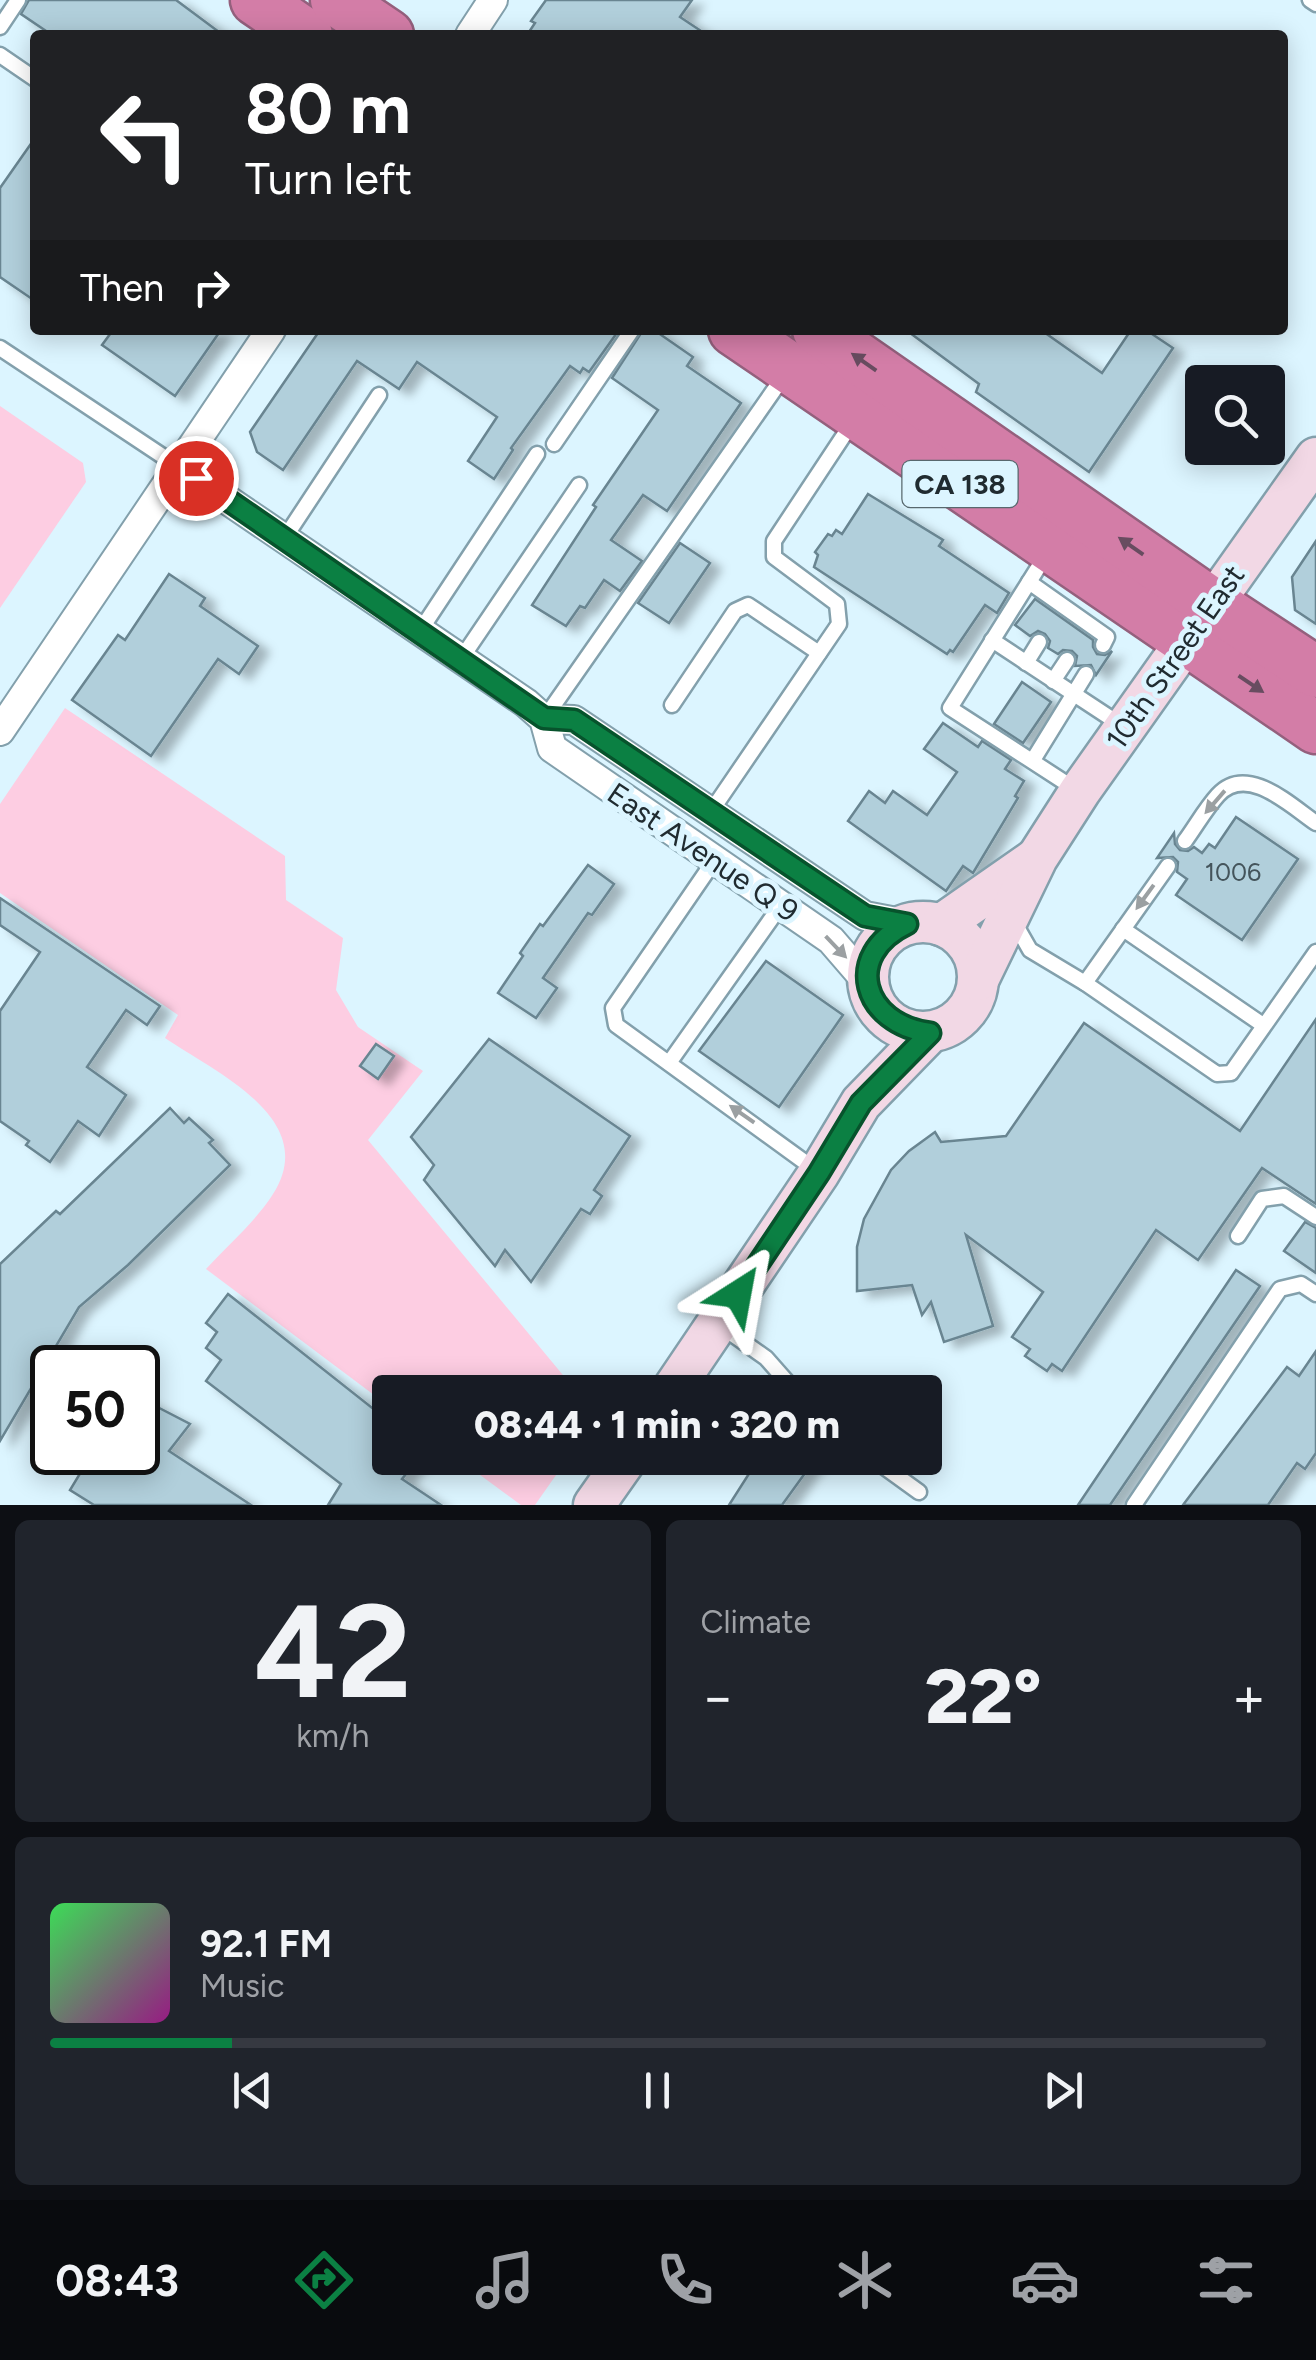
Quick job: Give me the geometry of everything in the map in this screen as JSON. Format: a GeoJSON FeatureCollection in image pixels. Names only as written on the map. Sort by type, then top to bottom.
{"type":"FeatureCollection","features":[{"type":"Feature","properties":{"kind":"highway"},"geometry":{"type":"LineString","coordinates":[[256,0],[300,30]]}},
{"type":"Feature","properties":{"kind":"highway"},"geometry":{"type":"LineString","coordinates":[[336,0],[381,30]]}},
{"type":"Feature","properties":{"kind":"highway","name":"CA 138"},"geometry":{"type":"LineString","coordinates":[[752,335],[803,349],[1198,621],[1316,728]]}},
{"type":"Feature","properties":{"kind":"highway","name":"CA 138"},"geometry":{"type":"LineString","coordinates":[[803,349],[857,414],[1096,612],[1198,621],[1316,672]]}},
{"type":"Feature","properties":{"kind":"main road","name":"10th Street East"},"geometry":{"type":"LineString","coordinates":[[978,980],[1037,858],[1124,726],[1316,458]]}},
{"type":"Feature","properties":{"kind":"main road","name":"10th Street East"},"geometry":{"type":"LineString","coordinates":[[924,925],[1037,858]]}},
{"type":"Feature","properties":{"kind":"main road"},"geometry":{"type":"LineString","coordinates":[[683,1375],[819,1173],[861,1103],[930,1033],[963,1015],[974,998],[976,962],[956,934],[924,925],[892,932],[879,943],[871,958],[874,997],[861,1103]]}},
{"type":"Feature","properties":{"kind":"main road"},"geometry":{"type":"LineString","coordinates":[[874,997],[894,1024],[930,1033]]}},
{"type":"Feature","properties":{"kind":"main road"},"geometry":{"type":"LineString","coordinates":[[594,1505],[614,1475]]}},
{"type":"Feature","properties":{"kind":"street"},"geometry":{"type":"LineString","coordinates":[[473,30],[494,0]]}},
{"type":"Feature","properties":{"kind":"street"},"geometry":{"type":"LineString","coordinates":[[0,731],[268,335]]}},
{"type":"Feature","properties":{"kind":"street","name":"East Avenue Q 9"},"geometry":{"type":"LineString","coordinates":[[179,468],[544,718],[574,720],[865,916],[924,925]]}},
{"type":"Feature","properties":{"kind":"street","name":"East Avenue Q 9"},"geometry":{"type":"LineString","coordinates":[[544,718],[552,748],[832,940],[874,997]]}},
{"type":"Feature","properties":{"kind":"lane"},"geometry":{"type":"LineString","coordinates":[[0,27],[18,0]]}},
{"type":"Feature","properties":{"kind":"lane"},"geometry":{"type":"LineString","coordinates":[[1310,0],[1316,4]]}},
{"type":"Feature","properties":{"kind":"lane"},"geometry":{"type":"LineString","coordinates":[[0,55],[30,76]]}},
{"type":"Feature","properties":{"kind":"lane"},"geometry":{"type":"LineString","coordinates":[[554,444],[629,335]]}},
{"type":"Feature","properties":{"kind":"lane","name":"East Avenue Q 9"},"geometry":{"type":"LineString","coordinates":[[0,348],[179,468]]}},
{"type":"Feature","properties":{"kind":"lane"},"geometry":{"type":"LineString","coordinates":[[544,718],[803,349]]}},
{"type":"Feature","properties":{"kind":"lane"},"geometry":{"type":"LineString","coordinates":[[284,539],[379,396]]}},
{"type":"Feature","properties":{"kind":"lane"},"geometry":{"type":"LineString","coordinates":[[710,814],[838,624],[837,604],[774,557],[774,540],[857,414]]}},
{"type":"Feature","properties":{"kind":"lane"},"geometry":{"type":"LineString","coordinates":[[420,631],[537,454]]}},
{"type":"Feature","properties":{"kind":"lane"},"geometry":{"type":"LineString","coordinates":[[460,659],[579,485]]}},
{"type":"Feature","properties":{"kind":"lane"},"geometry":{"type":"LineString","coordinates":[[1040,564],[1060,610],[1096,612],[1108,637],[1103,645]]}},
{"type":"Feature","properties":{"kind":"lane"},"geometry":{"type":"LineString","coordinates":[[1040,564],[950,708],[1080,792]]}},
{"type":"Feature","properties":{"kind":"lane"},"geometry":{"type":"LineString","coordinates":[[672,705],[735,612],[748,605],[820,652]]}},
{"type":"Feature","properties":{"kind":"lane"},"geometry":{"type":"LineString","coordinates":[[992,640],[1124,726]]}},
{"type":"Feature","properties":{"kind":"lane"},"geometry":{"type":"LineString","coordinates":[[1026,663],[1040,642]]}},
{"type":"Feature","properties":{"kind":"lane"},"geometry":{"type":"LineString","coordinates":[[1053,681],[1066,660]]}},
{"type":"Feature","properties":{"kind":"lane"},"geometry":{"type":"LineString","coordinates":[[1033,760],[1086,674]]}},
{"type":"Feature","properties":{"kind":"lane"},"geometry":{"type":"LineString","coordinates":[[1186,841],[1220,792],[1238,783],[1265,788],[1316,824]]}},
{"type":"Feature","properties":{"kind":"lane"},"geometry":{"type":"LineString","coordinates":[[714,862],[613,1008],[616,1025],[819,1173]]}},
{"type":"Feature","properties":{"kind":"lane"},"geometry":{"type":"LineString","coordinates":[[1085,983],[1168,866]]}},
{"type":"Feature","properties":{"kind":"lane"},"geometry":{"type":"LineString","coordinates":[[669,1063],[781,905]]}},
{"type":"Feature","properties":{"kind":"lane"},"geometry":{"type":"LineString","coordinates":[[1011,916],[1030,950],[1217,1074],[1231,1072],[1316,951]]}},
{"type":"Feature","properties":{"kind":"lane"},"geometry":{"type":"LineString","coordinates":[[1122,930],[1263,1025]]}},
{"type":"Feature","properties":{"kind":"lane"},"geometry":{"type":"LineString","coordinates":[[1238,1236],[1262,1199],[1284,1196],[1316,1217]]}},
{"type":"Feature","properties":{"kind":"lane"},"geometry":{"type":"LineString","coordinates":[[1134,1505],[1280,1289],[1301,1284],[1316,1294]]}},
{"type":"Feature","properties":{"kind":"lane"},"geometry":{"type":"LineString","coordinates":[[718,1324],[766,1358],[781,1375]]}},
{"type":"Feature","properties":{"kind":"lane"},"geometry":{"type":"LineString","coordinates":[[896,1475],[920,1492]]}},
{"type":"Feature","properties":{"kind":"shaded area"},"geometry":{"type":"Polygon","coordinates":[[[0,406],[83,463],[86,482],[0,608],[0,406]]]}},
{"type":"Feature","properties":{"kind":"shaded area"},"geometry":{"type":"Polygon","coordinates":[[[65,708],[285,856],[286,900],[343,938],[336,990],[358,1027],[423,1071],[368,1140],[563,1375],[372,1375],[372,1394],[206,1269],[273,1194],[284,1167],[283,1143],[273,1121],[256,1101],[165,1038],[178,1015],[0,893],[0,804],[65,708]]]}},
{"type":"Feature","properties":{"kind":"shaded area"},"geometry":{"type":"Polygon","coordinates":[[[480,1475],[556,1475],[535,1505],[521,1505],[480,1475]]]}},
{"type":"Feature","properties":{"kind":"building"},"geometry":{"type":"Polygon","coordinates":[[[29,0],[176,0],[216,30],[45,30],[21,14],[29,0]]]}},
{"type":"Feature","properties":{"kind":"building"},"geometry":{"type":"Polygon","coordinates":[[[546,0],[692,0],[680,17],[700,30],[530,30],[535,23],[531,21],[546,0]]]}},
{"type":"Feature","properties":{"kind":"building"},"geometry":{"type":"Polygon","coordinates":[[[30,145],[30,298],[0,277],[0,188],[30,145]]]}},
{"type":"Feature","properties":{"kind":"building"},"geometry":{"type":"Polygon","coordinates":[[[109,335],[218,335],[175,396],[102,345],[109,335]]]}},
{"type":"Feature","properties":{"kind":"building"},"geometry":{"type":"Polygon","coordinates":[[[317,335],[615,335],[589,372],[583,368],[580,373],[570,366],[511,448],[494,479],[468,461],[497,417],[417,362],[399,389],[357,361],[283,470],[257,452],[250,432],[317,335]]]}},
{"type":"Feature","properties":{"kind":"building"},"geometry":{"type":"Polygon","coordinates":[[[640,335],[661,335],[693,357],[687,366],[741,403],[667,511],[643,495],[611,540],[642,561],[620,591],[604,580],[585,608],[580,606],[566,626],[532,605],[596,507],[593,505],[658,410],[612,378],[640,335]]]}},
{"type":"Feature","properties":{"kind":"building"},"geometry":{"type":"Polygon","coordinates":[[[913,335],[1048,335],[1102,373],[1128,335],[1154,335],[1173,348],[1089,472],[976,392],[979,384],[913,335]]]}},
{"type":"Feature","properties":{"kind":"building"},"geometry":{"type":"Polygon","coordinates":[[[868,494],[943,540],[939,546],[1009,593],[997,613],[985,605],[953,652],[947,654],[814,567],[818,555],[815,552],[828,534],[832,536],[836,530],[842,534],[868,494]]]}},
{"type":"Feature","properties":{"kind":"building"},"geometry":{"type":"Polygon","coordinates":[[[1316,541],[1316,624],[1295,610],[1292,577],[1316,541]]]}},
{"type":"Feature","properties":{"kind":"building"},"geometry":{"type":"Polygon","coordinates":[[[680,543],[710,563],[669,623],[638,603],[680,543]]]}},
{"type":"Feature","properties":{"kind":"building"},"geometry":{"type":"Polygon","coordinates":[[[169,574],[205,598],[200,606],[258,646],[239,674],[218,659],[151,756],[72,700],[118,635],[125,640],[169,574]]]}},
{"type":"Feature","properties":{"kind":"building"},"geometry":{"type":"Polygon","coordinates":[[[1035,599],[1093,640],[1097,654],[1112,651],[1096,675],[1091,665],[1075,666],[1077,656],[1072,651],[1058,654],[1048,648],[1050,641],[1045,634],[1038,631],[1030,636],[1015,625],[1035,599]]]}},
{"type":"Feature","properties":{"kind":"building"},"geometry":{"type":"Polygon","coordinates":[[[1022,682],[1051,702],[1023,743],[994,724],[1022,682]]]}},
{"type":"Feature","properties":{"kind":"building"},"geometry":{"type":"Polygon","coordinates":[[[943,723],[978,747],[982,741],[1011,760],[1005,769],[1024,781],[973,873],[963,866],[946,891],[848,821],[869,791],[885,803],[893,791],[927,815],[957,772],[924,749],[943,723]]]}},
{"type":"Feature","properties":{"kind":"building"},"geometry":{"type":"Polygon","coordinates":[[[1236,817],[1298,859],[1242,940],[1176,895],[1187,879],[1177,872],[1178,862],[1173,857],[1157,858],[1174,833],[1180,850],[1194,847],[1202,853],[1209,844],[1215,848],[1236,817]]]}},
{"type":"Feature","properties":{"kind":"building"},"geometry":{"type":"Polygon","coordinates":[[[588,865],[614,884],[592,915],[588,913],[543,978],[557,988],[536,1018],[498,993],[540,924],[543,926],[588,865]]]}},
{"type":"Feature","properties":{"kind":"building"},"geometry":{"type":"Polygon","coordinates":[[[0,898],[160,1006],[147,1025],[126,1010],[87,1067],[126,1095],[99,1136],[78,1121],[50,1162],[0,1121],[0,1011],[40,952],[0,925],[0,898]]]}},
{"type":"Feature","properties":{"kind":"building"},"geometry":{"type":"Polygon","coordinates":[[[766,961],[843,1015],[779,1107],[699,1051],[766,961]]]}},
{"type":"Feature","properties":{"kind":"building"},"geometry":{"type":"Polygon","coordinates":[[[1316,1019],[1316,1204],[1262,1168],[1198,1260],[1156,1230],[1062,1371],[1052,1364],[1047,1371],[1025,1356],[1030,1349],[1012,1337],[1043,1292],[966,1235],[993,1326],[944,1342],[931,1302],[922,1315],[912,1285],[857,1291],[857,1247],[864,1219],[891,1170],[935,1132],[941,1142],[1006,1136],[1084,1023],[1240,1131],[1316,1019]]]}},
{"type":"Feature","properties":{"kind":"building"},"geometry":{"type":"Polygon","coordinates":[[[489,1039],[630,1136],[594,1190],[602,1196],[590,1214],[581,1209],[531,1282],[505,1250],[495,1266],[424,1180],[434,1165],[411,1137],[489,1039]]]}},
{"type":"Feature","properties":{"kind":"building"},"geometry":{"type":"Polygon","coordinates":[[[376,1044],[394,1056],[378,1079],[360,1066],[376,1044]]]}},
{"type":"Feature","properties":{"kind":"building"},"geometry":{"type":"Polygon","coordinates":[[[170,1108],[184,1123],[189,1118],[213,1140],[209,1143],[230,1165],[79,1307],[57,1345],[30,1345],[30,1390],[0,1441],[0,1264],[56,1211],[60,1214],[170,1108]]]}},
{"type":"Feature","properties":{"kind":"building"},"geometry":{"type":"Polygon","coordinates":[[[1305,1222],[1316,1228],[1316,1273],[1284,1251],[1305,1222]]]}},
{"type":"Feature","properties":{"kind":"building"},"geometry":{"type":"Polygon","coordinates":[[[1236,1270],[1260,1286],[1110,1505],[1078,1505],[1236,1270]]]}},
{"type":"Feature","properties":{"kind":"building"},"geometry":{"type":"Polygon","coordinates":[[[228,1294],[372,1408],[372,1475],[405,1475],[402,1479],[441,1505],[328,1505],[341,1484],[206,1381],[221,1360],[206,1348],[217,1332],[206,1323],[228,1294]]]}},
{"type":"Feature","properties":{"kind":"building"},"geometry":{"type":"Polygon","coordinates":[[[1316,1351],[1316,1453],[1305,1469],[1297,1463],[1268,1505],[1183,1505],[1287,1367],[1299,1376],[1316,1351]]]}},
{"type":"Feature","properties":{"kind":"building"},"geometry":{"type":"Polygon","coordinates":[[[160,1408],[190,1424],[169,1451],[251,1505],[94,1505],[70,1490],[79,1475],[160,1475],[160,1408]]]}},
{"type":"Feature","properties":{"kind":"building"},"geometry":{"type":"Polygon","coordinates":[[[748,1475],[804,1475],[782,1505],[729,1505],[748,1475]]]}},
{"type":"Feature","properties":{"kind":"route"},"geometry":{"type":"LineString","coordinates":[[196,478],[544,718],[574,720],[865,916],[907,924],[879,943],[871,958],[871,994],[880,1011],[894,1024],[930,1033],[861,1103],[738,1294]]}}]}
